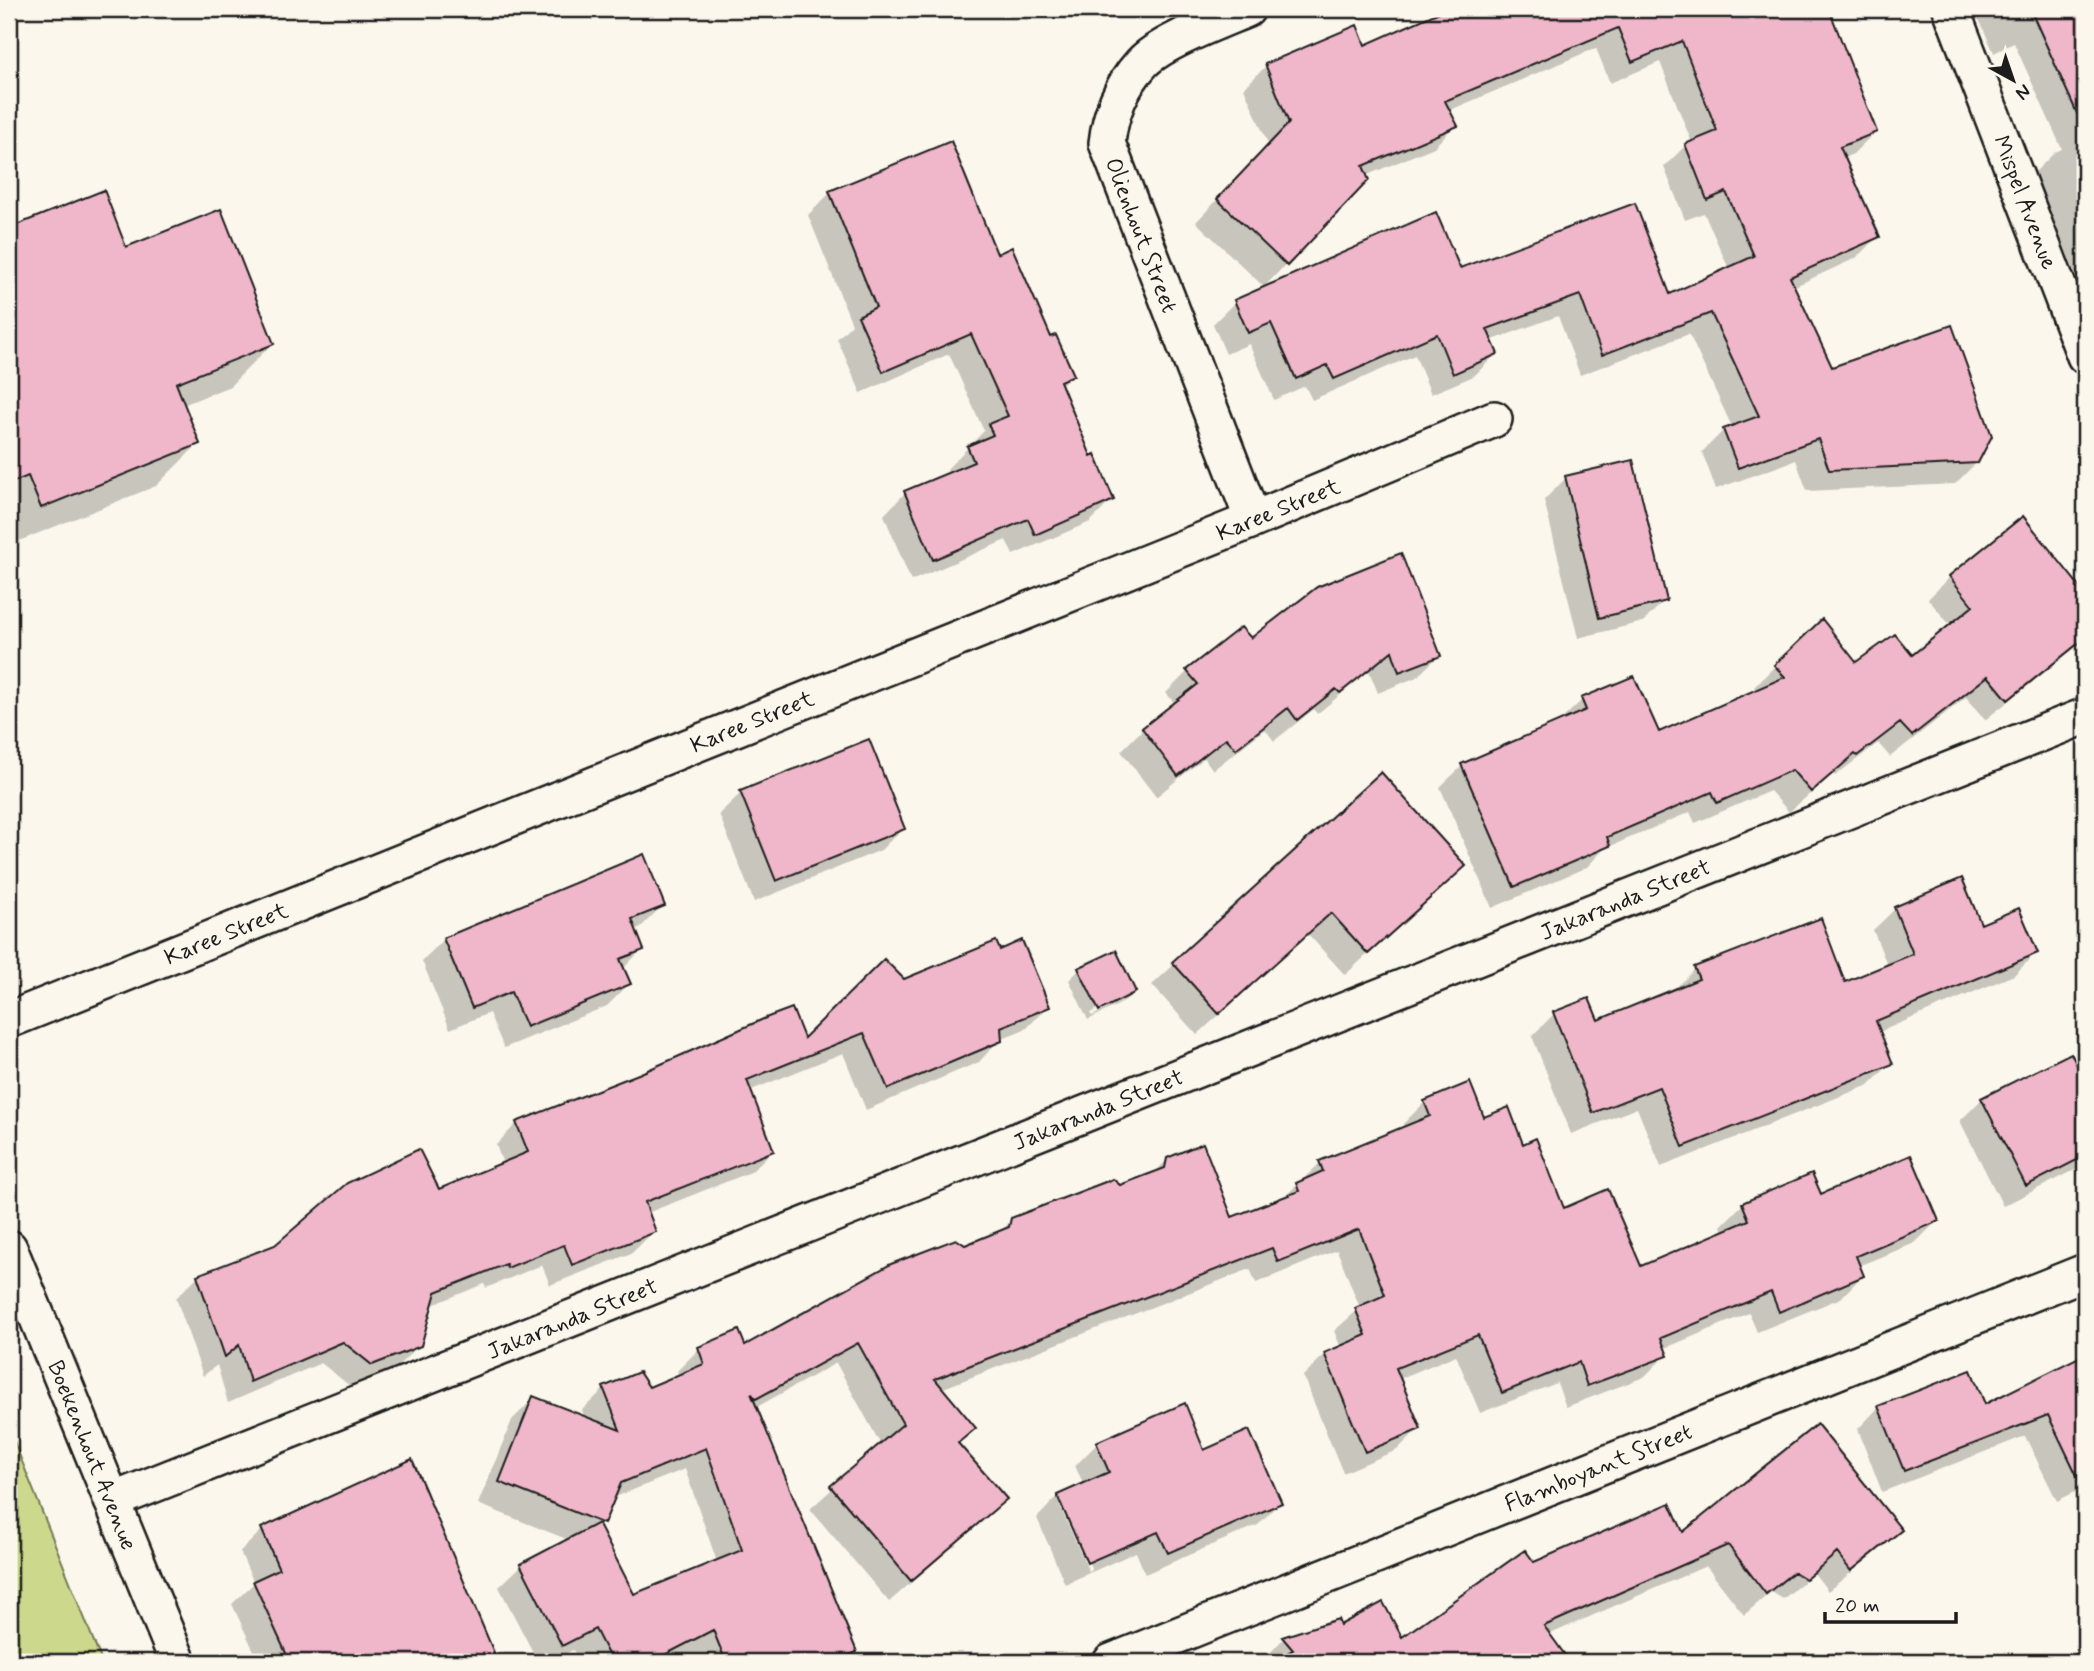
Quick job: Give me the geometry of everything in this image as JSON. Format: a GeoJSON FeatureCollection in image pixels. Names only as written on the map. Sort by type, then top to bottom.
{"type":"FeatureCollection","features":[{"type":"Feature","properties":{"kind":"street","name":"Olienhout Street"},"geometry":{"type":"LineString","coordinates":[[1247,9],[1178,39],[1142,63],[1110,117],[1107,143],[1253,520]]}},
{"type":"Feature","properties":{"kind":"street","name":"Mispel Avenue"},"geometry":{"type":"LineString","coordinates":[[1951,9],[2085,356]]}},
{"type":"Feature","properties":{"kind":"street","name":"Karee Street"},"geometry":{"type":"LineString","coordinates":[[9,1020],[1253,520],[1494,419]]}},
{"type":"Feature","properties":{"kind":"street","name":"Jakaranda Street"},"geometry":{"type":"LineString","coordinates":[[112,1501],[2085,716]]}},
{"type":"Feature","properties":{"kind":"street","name":"Boekenhout Avenue"},"geometry":{"type":"LineString","coordinates":[[9,1248],[178,1662]]}},
{"type":"Feature","properties":{"kind":"street","name":"Flamboyant Street"},"geometry":{"type":"LineString","coordinates":[[1111,1662],[2085,1272]]}},
{"type":"Feature","properties":{"kind":"green space"},"geometry":{"type":"Polygon","coordinates":[[[9,1429],[102,1662],[9,1662],[9,1429]]]}},
{"type":"Feature","properties":{"kind":"building"},"geometry":{"type":"Polygon","coordinates":[[[1446,9],[1829,9],[1877,132],[1840,147],[1880,237],[1790,277],[1832,367],[1952,325],[1992,436],[1978,463],[1829,470],[1818,439],[1738,468],[1723,429],[1759,416],[1711,313],[1602,355],[1580,295],[1487,329],[1498,354],[1453,374],[1437,334],[1334,379],[1327,365],[1296,379],[1271,323],[1248,333],[1234,300],[1436,212],[1460,268],[1635,203],[1670,294],[1754,256],[1726,192],[1707,200],[1685,144],[1717,131],[1682,41],[1632,62],[1618,28],[1445,101],[1458,126],[1363,166],[1369,180],[1287,266],[1217,199],[1289,123],[1265,64],[1357,25],[1365,45],[1446,9]]]}},
{"type":"Feature","properties":{"kind":"building"},"geometry":{"type":"Polygon","coordinates":[[[2030,9],[2085,9],[2085,131],[2030,9]]]}},
{"type":"Feature","properties":{"kind":"building"},"geometry":{"type":"Polygon","coordinates":[[[951,141],[997,254],[1012,247],[1051,337],[1056,335],[1074,375],[1060,381],[1091,456],[1095,454],[1114,500],[1035,535],[1028,519],[933,560],[904,491],[974,462],[967,446],[993,435],[988,424],[1008,416],[971,334],[883,372],[858,316],[876,307],[829,191],[951,141]]]}},
{"type":"Feature","properties":{"kind":"building"},"geometry":{"type":"Polygon","coordinates":[[[104,190],[126,247],[221,209],[274,344],[176,383],[200,444],[41,508],[28,476],[9,484],[9,228],[104,190]]]}},
{"type":"Feature","properties":{"kind":"building"},"geometry":{"type":"Polygon","coordinates":[[[1633,460],[1667,601],[1599,618],[1565,476],[1633,460]]]}},
{"type":"Feature","properties":{"kind":"building"},"geometry":{"type":"Polygon","coordinates":[[[2023,516],[2085,593],[2085,638],[2008,700],[1988,676],[1912,736],[1900,723],[1857,756],[1855,754],[1811,792],[1792,770],[1717,803],[1712,792],[1607,837],[1610,846],[1514,887],[1461,764],[1586,710],[1581,698],[1634,676],[1659,732],[1785,677],[1774,665],[1822,619],[1856,662],[1895,634],[1912,655],[1973,606],[1949,576],[2023,516]]]}},
{"type":"Feature","properties":{"kind":"building"},"geometry":{"type":"Polygon","coordinates":[[[1401,553],[1441,656],[1399,672],[1392,651],[1340,693],[1336,689],[1297,720],[1288,708],[1236,749],[1226,738],[1178,776],[1142,728],[1198,684],[1186,670],[1241,627],[1251,638],[1317,587],[1401,553]]]}},
{"type":"Feature","properties":{"kind":"building"},"geometry":{"type":"Polygon","coordinates":[[[869,739],[905,829],[776,881],[740,791],[869,739]]]}},
{"type":"Feature","properties":{"kind":"building"},"geometry":{"type":"Polygon","coordinates":[[[1381,772],[1466,866],[1368,954],[1331,913],[1219,1014],[1172,962],[1381,772]]]}},
{"type":"Feature","properties":{"kind":"building"},"geometry":{"type":"Polygon","coordinates":[[[644,854],[665,906],[632,919],[644,950],[620,959],[631,984],[526,1027],[511,992],[472,1008],[443,938],[644,854]]]}},
{"type":"Feature","properties":{"kind":"building"},"geometry":{"type":"Polygon","coordinates":[[[1962,878],[1981,924],[2019,908],[2038,953],[1876,1021],[1893,1064],[1683,1147],[1659,1087],[1593,1113],[1553,1012],[1589,998],[1598,1020],[1699,979],[1694,967],[1821,918],[1845,982],[1913,954],[1894,907],[1962,878]]]}},
{"type":"Feature","properties":{"kind":"building"},"geometry":{"type":"Polygon","coordinates":[[[1022,940],[1050,1007],[1001,1027],[1002,1041],[888,1089],[864,1033],[747,1080],[774,1151],[645,1202],[656,1232],[572,1265],[564,1245],[507,1268],[506,1264],[436,1292],[421,1346],[372,1365],[343,1342],[250,1382],[239,1345],[225,1357],[197,1275],[275,1245],[347,1183],[419,1149],[439,1189],[528,1152],[516,1122],[641,1073],[768,1017],[792,1008],[804,1038],[884,959],[904,979],[996,941],[1000,950],[1022,940]]]}},
{"type":"Feature","properties":{"kind":"building"},"geometry":{"type":"Polygon","coordinates":[[[1116,950],[1136,992],[1099,1011],[1078,968],[1116,950]]]}},
{"type":"Feature","properties":{"kind":"building"},"geometry":{"type":"Polygon","coordinates":[[[2071,1053],[2085,1082],[2085,1156],[2026,1186],[1981,1098],[2071,1053]]]}},
{"type":"Feature","properties":{"kind":"building"},"geometry":{"type":"Polygon","coordinates":[[[1470,1082],[1484,1117],[1509,1107],[1523,1144],[1536,1138],[1564,1208],[1608,1189],[1641,1266],[1749,1220],[1742,1203],[1812,1173],[1821,1194],[1911,1155],[1939,1221],[1856,1256],[1864,1276],[1779,1312],[1771,1292],[1661,1338],[1668,1356],[1587,1386],[1579,1362],[1502,1393],[1478,1335],[1396,1368],[1421,1429],[1365,1452],[1324,1353],[1366,1335],[1355,1308],[1385,1295],[1359,1229],[1278,1262],[1272,1248],[935,1379],[976,1428],[958,1443],[1007,1499],[911,1581],[830,1486],[903,1424],[858,1343],[756,1399],[751,1393],[857,1652],[831,1662],[726,1662],[713,1630],[651,1662],[612,1662],[595,1629],[562,1646],[520,1564],[598,1523],[634,1594],[742,1550],[706,1448],[621,1483],[604,1524],[499,1482],[533,1396],[620,1430],[603,1387],[639,1372],[649,1387],[704,1364],[698,1347],[739,1330],[745,1345],[891,1264],[956,1239],[965,1245],[1009,1227],[1011,1218],[1113,1179],[1120,1185],[1165,1168],[1167,1158],[1203,1143],[1232,1217],[1299,1191],[1296,1183],[1323,1171],[1319,1161],[1430,1116],[1424,1101],[1470,1082]]]}},
{"type":"Feature","properties":{"kind":"building"},"geometry":{"type":"Polygon","coordinates":[[[2085,1354],[2085,1492],[2048,1415],[1904,1471],[1878,1406],[1971,1370],[1985,1404],[2085,1354]]]}},
{"type":"Feature","properties":{"kind":"building"},"geometry":{"type":"Polygon","coordinates":[[[1185,1403],[1204,1450],[1249,1430],[1282,1503],[1168,1553],[1158,1532],[1087,1563],[1057,1495],[1109,1472],[1096,1442],[1185,1403]]]}},
{"type":"Feature","properties":{"kind":"building"},"geometry":{"type":"Polygon","coordinates":[[[1817,1424],[1902,1530],[1851,1571],[1837,1553],[1806,1579],[1794,1572],[1766,1594],[1728,1545],[1544,1626],[1570,1662],[1270,1662],[1293,1650],[1282,1637],[1338,1619],[1340,1625],[1383,1602],[1402,1637],[1525,1550],[1534,1562],[1670,1503],[1683,1532],[1817,1424]]]}},
{"type":"Feature","properties":{"kind":"building"},"geometry":{"type":"Polygon","coordinates":[[[412,1459],[498,1662],[290,1662],[253,1581],[279,1569],[261,1528],[412,1459]]]}}]}
